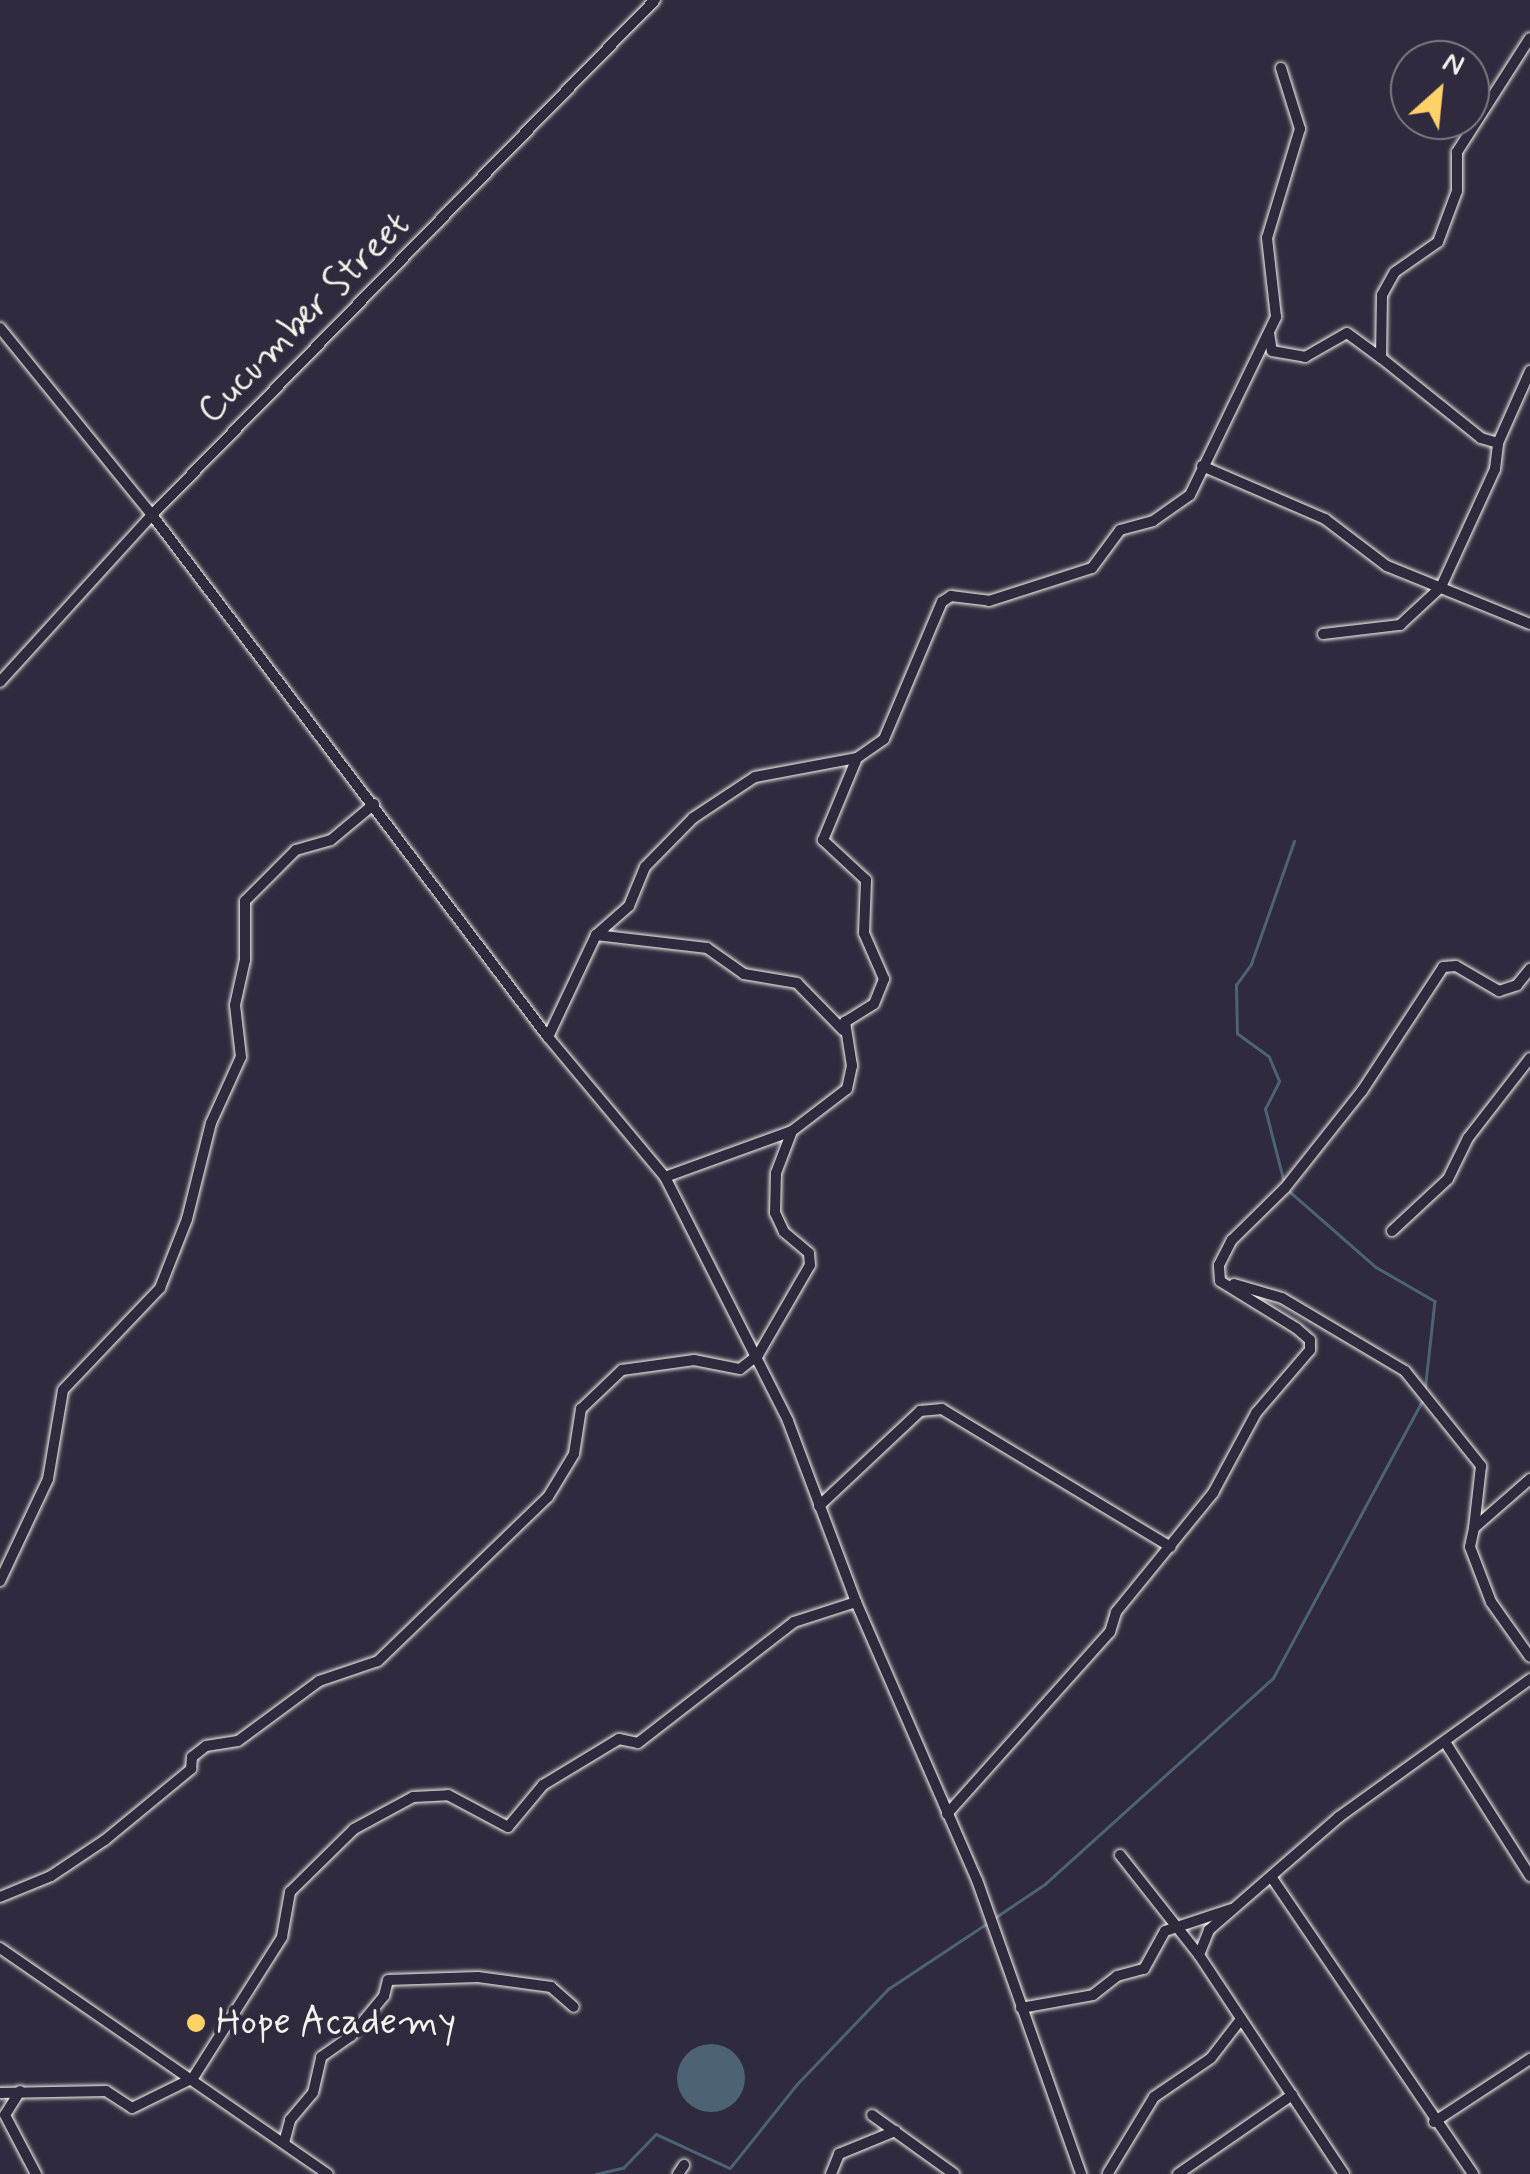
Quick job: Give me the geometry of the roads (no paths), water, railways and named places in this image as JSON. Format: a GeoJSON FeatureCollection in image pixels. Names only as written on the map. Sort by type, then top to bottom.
{"type":"FeatureCollection","features":[{"type":"Feature","properties":{"kind":"street","name":"Cucumber Street"},"geometry":{"type":"LineString","coordinates":[[0,682],[152,515],[655,0]]}},
{"type":"Feature","properties":{"kind":"street"},"geometry":{"type":"LineString","coordinates":[[1381,358],[1382,295],[1396,272],[1438,242],[1457,191],[1456,152],[1530,38]]}},
{"type":"Feature","properties":{"kind":"street"},"geometry":{"type":"LineString","coordinates":[[843,1030],[883,988],[864,933],[866,880],[823,840],[857,758],[893,724],[942,602],[958,596],[990,601],[1092,568],[1120,530],[1153,520],[1190,496],[1269,332],[1276,304],[1267,238],[1300,129],[1281,68]]}},
{"type":"Feature","properties":{"kind":"street"},"geometry":{"type":"LineString","coordinates":[[0,328],[152,515],[548,1038],[664,1176],[758,1354],[856,1602],[985,1908],[1081,2174]]}},
{"type":"Feature","properties":{"kind":"street"},"geometry":{"type":"LineString","coordinates":[[1269,332],[1272,352],[1305,357],[1347,333],[1481,438],[1498,442]]}},
{"type":"Feature","properties":{"kind":"street"},"geometry":{"type":"LineString","coordinates":[[1323,634],[1400,625],[1441,586],[1495,469],[1498,442],[1530,371]]}},
{"type":"Feature","properties":{"kind":"street"},"geometry":{"type":"LineString","coordinates":[[1202,466],[1325,519],[1387,566],[1441,586],[1472,606],[1530,624]]}},
{"type":"Feature","properties":{"kind":"street"},"geometry":{"type":"LineString","coordinates":[[548,1038],[596,935],[629,906],[645,867],[725,794],[756,777],[857,758]]}},
{"type":"Feature","properties":{"kind":"street"},"geometry":{"type":"LineString","coordinates":[[0,1581],[48,1479],[62,1390],[160,1288],[187,1219],[211,1123],[241,1058],[235,1005],[245,960],[245,901],[296,850],[332,840],[374,804]]}},
{"type":"Feature","properties":{"kind":"street"},"geometry":{"type":"LineString","coordinates":[[596,935],[707,948],[744,974],[797,983],[843,1030],[852,1066],[848,1089],[792,1132],[664,1176]]}},
{"type":"Feature","properties":{"kind":"street"},"geometry":{"type":"LineString","coordinates":[[1220,1281],[1219,1264],[1232,1240],[1285,1188],[1362,1091],[1432,977],[1450,964],[1498,991],[1517,985],[1530,968]]}},
{"type":"Feature","properties":{"kind":"street"},"geometry":{"type":"LineString","coordinates":[[1392,1231],[1448,1179],[1468,1138],[1530,1058]]}},
{"type":"Feature","properties":{"kind":"street"},"geometry":{"type":"LineString","coordinates":[[0,1897],[50,1876],[105,1840],[191,1769],[192,1757],[206,1746],[238,1740],[318,1680],[378,1661],[548,1496],[574,1454],[580,1410],[622,1370],[694,1360],[740,1369],[758,1354],[810,1265],[808,1253],[784,1232],[775,1213],[776,1173],[792,1132]]}},
{"type":"Feature","properties":{"kind":"street"},"geometry":{"type":"LineString","coordinates":[[1220,1281],[1282,1298],[1405,1372],[1482,1466],[1470,1547],[1491,1602],[1530,1657]]}},
{"type":"Feature","properties":{"kind":"street"},"geometry":{"type":"LineString","coordinates":[[947,1814],[1052,1703],[1213,1493],[1256,1413],[1310,1350],[1310,1340],[1296,1328],[1220,1281]]}},
{"type":"Feature","properties":{"kind":"street"},"geometry":{"type":"LineString","coordinates":[[819,1506],[920,1411],[942,1409],[1170,1547]]}},
{"type":"Feature","properties":{"kind":"street"},"geometry":{"type":"LineString","coordinates":[[1474,1528],[1530,1479]]}},
{"type":"Feature","properties":{"kind":"street"},"geometry":{"type":"LineString","coordinates":[[0,2093],[106,2090],[132,2108],[193,2078],[282,1938],[290,1892],[354,1829],[413,1797],[448,1795],[508,1827],[543,1785],[619,1738],[638,1744],[794,1622],[856,1602]]}},
{"type":"Feature","properties":{"kind":"street"},"geometry":{"type":"LineString","coordinates":[[1200,1955],[1210,1930],[1339,1817],[1530,1679]]}},
{"type":"Feature","properties":{"kind":"street"},"geometry":{"type":"LineString","coordinates":[[1445,1742],[1530,1876]]}},
{"type":"Feature","properties":{"kind":"street"},"geometry":{"type":"LineString","coordinates":[[1120,1855],[1174,1929],[1200,1955],[1344,2174]]}},
{"type":"Feature","properties":{"kind":"street"},"geometry":{"type":"LineString","coordinates":[[1272,1878],[1472,2174]]}},
{"type":"Feature","properties":{"kind":"street"},"geometry":{"type":"LineString","coordinates":[[1020,2008],[1069,2004],[1117,1976],[1131,1976],[1144,1969],[1156,1939],[1236,1908]]}},
{"type":"Feature","properties":{"kind":"street"},"geometry":{"type":"LineString","coordinates":[[0,1948],[328,2174]]}},
{"type":"Feature","properties":{"kind":"street"},"geometry":{"type":"LineString","coordinates":[[284,2142],[290,2120],[313,2093],[321,2056],[351,2036],[384,1996],[388,1980],[478,1977],[533,1984],[551,1987],[574,2006]]}},
{"type":"Feature","properties":{"kind":"street"},"geometry":{"type":"LineString","coordinates":[[1108,2173],[1154,2097],[1211,2058],[1242,2019]]}},
{"type":"Feature","properties":{"kind":"street"},"geometry":{"type":"LineString","coordinates":[[1434,2122],[1530,2059]]}},
{"type":"Feature","properties":{"kind":"street"},"geometry":{"type":"LineString","coordinates":[[20,2091],[5,2115],[36,2174]]}},
{"type":"Feature","properties":{"kind":"street"},"geometry":{"type":"LineString","coordinates":[[1178,2174],[1292,2095]]}},
{"type":"Feature","properties":{"kind":"street"},"geometry":{"type":"LineString","coordinates":[[872,2114],[954,2174]]}},
{"type":"Feature","properties":{"kind":"street"},"geometry":{"type":"LineString","coordinates":[[831,2174],[839,2154],[895,2131]]}},
{"type":"Feature","properties":{"kind":"water"},"geometry":{"type":"Polygon","coordinates":[[[711,2044],[724,2046],[735,2054],[743,2065],[743,2091],[735,2102],[724,2110],[711,2112],[698,2110],[687,2102],[679,2091],[677,2078],[679,2065],[687,2054],[698,2046],[711,2044]]]}},
{"type":"Feature","properties":{"kind":"waterway"},"geometry":{"type":"LineString","coordinates":[[1284,1183],[1265,1109],[1279,1081],[1269,1057],[1237,1034],[1236,985],[1251,964],[1294,841]]}},
{"type":"Feature","properties":{"kind":"waterway"},"geometry":{"type":"LineString","coordinates":[[1288,1190],[1376,1267],[1435,1301],[1425,1391]]}},
{"type":"Feature","properties":{"kind":"waterway"},"geometry":{"type":"LineString","coordinates":[[993,1919],[1045,1884],[1273,1678],[1423,1399]]}},
{"type":"Feature","properties":{"kind":"waterway"},"geometry":{"type":"LineString","coordinates":[[596,2174],[623,2168],[656,2134],[730,2168],[797,2084],[888,1989],[986,1924]]}},
{"type":"Feature","properties":{"kind":"place","name":"Hope Academy"},"geometry":{"type":"Point","coordinates":[196,2023]}}]}
